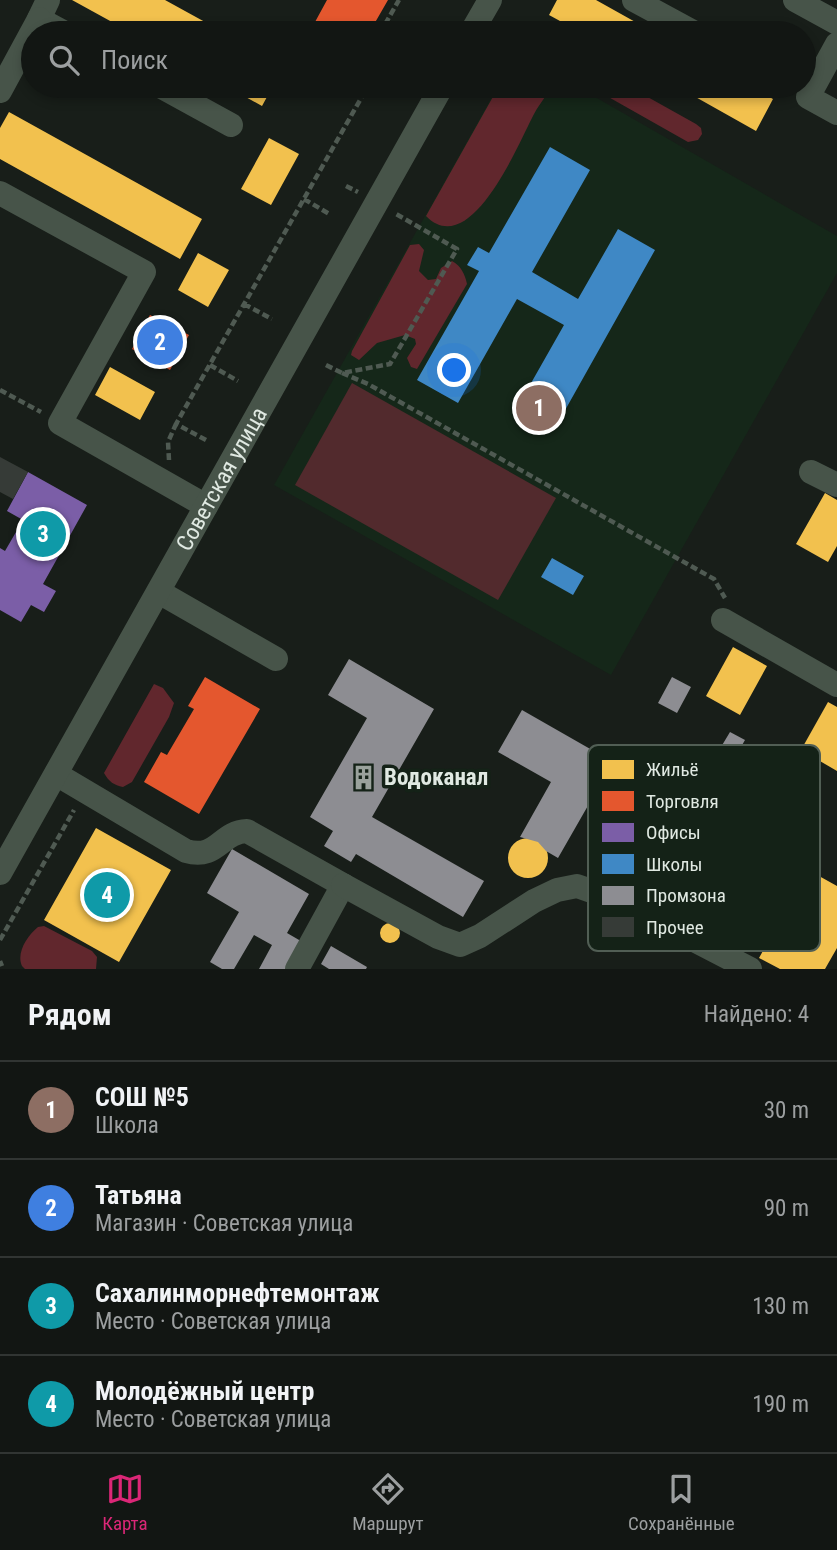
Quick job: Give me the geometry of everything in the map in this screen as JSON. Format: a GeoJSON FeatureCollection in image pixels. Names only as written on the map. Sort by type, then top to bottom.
{"type":"FeatureCollection","features":[{"type":"Feature","properties":{"kind":"street"},"geometry":{"type":"LineString","coordinates":[[478,21],[490,0]]}},
{"type":"Feature","properties":{"kind":"street"},"geometry":{"type":"LineString","coordinates":[[634,0],[673,21]]}},
{"type":"Feature","properties":{"kind":"street"},"geometry":{"type":"LineString","coordinates":[[795,0],[837,23]]}},
{"type":"Feature","properties":{"kind":"street"},"geometry":{"type":"LineString","coordinates":[[816,82],[837,44]]}},
{"type":"Feature","properties":{"kind":"street"},"geometry":{"type":"LineString","coordinates":[[0,91],[21,52]]}},
{"type":"Feature","properties":{"kind":"street"},"geometry":{"type":"LineString","coordinates":[[182,98],[231,125]]}},
{"type":"Feature","properties":{"kind":"street","name":"Советская улица"},"geometry":{"type":"LineString","coordinates":[[0,873],[435,98]]}},
{"type":"Feature","properties":{"kind":"street"},"geometry":{"type":"LineString","coordinates":[[810,98],[837,113]]}},
{"type":"Feature","properties":{"kind":"street"},"geometry":{"type":"LineString","coordinates":[[0,193],[144,272],[60,423],[206,506]]}},
{"type":"Feature","properties":{"kind":"street"},"geometry":{"type":"LineString","coordinates":[[811,472],[837,485]]}},
{"type":"Feature","properties":{"kind":"street"},"geometry":{"type":"LineString","coordinates":[[159,592],[276,659]]}},
{"type":"Feature","properties":{"kind":"street"},"geometry":{"type":"LineString","coordinates":[[723,620],[837,685]]}},
{"type":"Feature","properties":{"kind":"street"},"geometry":{"type":"LineString","coordinates":[[56,774],[186,851],[208,853],[232,835],[247,831],[438,937],[460,945],[557,890],[577,886],[588,890]]}},
{"type":"Feature","properties":{"kind":"street"},"geometry":{"type":"LineString","coordinates":[[297,969],[343,885]]}},
{"type":"Feature","properties":{"kind":"street"},"geometry":{"type":"LineString","coordinates":[[715,951],[750,969]]}},
{"type":"Feature","properties":{"kind":"path"},"geometry":{"type":"LineString","coordinates":[[387,21],[399,0]]}},
{"type":"Feature","properties":{"kind":"path"},"geometry":{"type":"LineString","coordinates":[[172,466],[167,456],[168,442],[176,424],[361,98]]}},
{"type":"Feature","properties":{"kind":"path"},"geometry":{"type":"LineString","coordinates":[[342,373],[390,364],[457,249],[346,186]]}},
{"type":"Feature","properties":{"kind":"path"},"geometry":{"type":"LineString","coordinates":[[303,199],[331,215]]}},
{"type":"Feature","properties":{"kind":"path"},"geometry":{"type":"LineString","coordinates":[[244,304],[272,319]]}},
{"type":"Feature","properties":{"kind":"path"},"geometry":{"type":"LineString","coordinates":[[210,365],[238,381]]}},
{"type":"Feature","properties":{"kind":"path"},"geometry":{"type":"LineString","coordinates":[[326,365],[380,391],[714,579],[728,606],[723,620]]}},
{"type":"Feature","properties":{"kind":"path"},"geometry":{"type":"LineString","coordinates":[[0,390],[60,423]]}},
{"type":"Feature","properties":{"kind":"path"},"geometry":{"type":"LineString","coordinates":[[176,424],[206,440]]}},
{"type":"Feature","properties":{"kind":"path"},"geometry":{"type":"LineString","coordinates":[[0,940],[85,791]]}},
{"type":"Feature","properties":{"kind":"shaded area"},"geometry":{"type":"Polygon","coordinates":[[[491,98],[597,98],[837,236],[837,273],[611,675],[274,485],[491,98]]]}},
{"type":"Feature","properties":{"kind":"shaded area"},"geometry":{"type":"Polygon","coordinates":[[[492,98],[544,98],[504,173],[475,212],[459,223],[443,226],[426,216],[492,98]]]}},
{"type":"Feature","properties":{"kind":"shaded area"},"geometry":{"type":"Polygon","coordinates":[[[610,98],[649,98],[696,124],[701,128],[702,134],[698,140],[688,142],[610,98]]]}},
{"type":"Feature","properties":{"kind":"shaded area"},"geometry":{"type":"Polygon","coordinates":[[[419,244],[424,250],[419,271],[428,280],[436,279],[441,268],[452,261],[462,271],[467,284],[417,369],[411,367],[407,358],[416,344],[415,339],[405,335],[377,343],[359,360],[351,355],[352,351],[410,245],[419,244]]]}},
{"type":"Feature","properties":{"kind":"shaded area"},"geometry":{"type":"Polygon","coordinates":[[[352,383],[556,498],[498,600],[295,485],[352,383]]]}},
{"type":"Feature","properties":{"kind":"shaded area"},"geometry":{"type":"Polygon","coordinates":[[[154,684],[163,688],[174,703],[169,717],[132,782],[123,787],[117,785],[104,773],[154,684]]]}},
{"type":"Feature","properties":{"kind":"shaded area"},"geometry":{"type":"Polygon","coordinates":[[[44,926],[92,951],[97,957],[96,969],[25,969],[20,956],[24,945],[38,927],[44,926]]]}},
{"type":"Feature","properties":{"kind":"building: Жильё"},"geometry":{"type":"Polygon","coordinates":[[[72,0],[165,0],[203,21],[110,21],[72,0]]]}},
{"type":"Feature","properties":{"kind":"building: Жильё"},"geometry":{"type":"Polygon","coordinates":[[[557,0],[596,0],[634,21],[560,21],[549,15],[557,0]]]}},
{"type":"Feature","properties":{"kind":"building: Жильё"},"geometry":{"type":"Polygon","coordinates":[[[248,98],[266,98],[262,106],[248,98]]]}},
{"type":"Feature","properties":{"kind":"building: Жильё"},"geometry":{"type":"Polygon","coordinates":[[[697,98],[773,99],[756,131],[697,98]]]}},
{"type":"Feature","properties":{"kind":"building: Жильё"},"geometry":{"type":"Polygon","coordinates":[[[9,112],[202,219],[180,259],[0,159],[0,128],[9,112]]]}},
{"type":"Feature","properties":{"kind":"building: Жильё"},"geometry":{"type":"Polygon","coordinates":[[[269,138],[299,154],[271,205],[241,189],[269,138]]]}},
{"type":"Feature","properties":{"kind":"building: Жильё"},"geometry":{"type":"Polygon","coordinates":[[[198,253],[229,270],[208,307],[178,290],[198,253]]]}},
{"type":"Feature","properties":{"kind":"building: Жильё"},"geometry":{"type":"Polygon","coordinates":[[[110,367],[155,392],[140,420],[95,395],[110,367]]]}},
{"type":"Feature","properties":{"kind":"building: Жильё"},"geometry":{"type":"Polygon","coordinates":[[[825,493],[837,500],[837,546],[828,562],[796,544],[825,493]]]}},
{"type":"Feature","properties":{"kind":"building: Жильё"},"geometry":{"type":"Polygon","coordinates":[[[733,647],[767,666],[740,715],[706,696],[733,647]]]}},
{"type":"Feature","properties":{"kind":"building: Жильё"},"geometry":{"type":"Polygon","coordinates":[[[828,702],[837,707],[837,771],[820,761],[820,745],[804,745],[828,702]]]}},
{"type":"Feature","properties":{"kind":"building: Жильё"},"geometry":{"type":"Polygon","coordinates":[[[96,828],[171,870],[119,962],[44,920],[96,828]]]}},
{"type":"Feature","properties":{"kind":"building: Жильё"},"geometry":{"type":"Polygon","coordinates":[[[528,838],[542,844],[548,858],[542,872],[528,878],[514,872],[508,858],[514,844],[528,838]]]}},
{"type":"Feature","properties":{"kind":"building: Жильё"},"geometry":{"type":"Polygon","coordinates":[[[820,877],[837,886],[837,948],[825,969],[780,969],[759,958],[763,951],[820,951],[820,877]]]}},
{"type":"Feature","properties":{"kind":"building: Жильё"},"geometry":{"type":"Polygon","coordinates":[[[390,923],[397,926],[400,933],[397,940],[390,943],[383,940],[380,933],[383,926],[390,923]]]}},
{"type":"Feature","properties":{"kind":"building: Торговля"},"geometry":{"type":"Polygon","coordinates":[[[327,0],[388,0],[376,21],[316,21],[327,0]]]}},
{"type":"Feature","properties":{"kind":"building: Торговля"},"geometry":{"type":"Polygon","coordinates":[[[150,315],[189,335],[170,370],[132,349],[150,315]]]}},
{"type":"Feature","properties":{"kind":"building: Торговля"},"geometry":{"type":"Polygon","coordinates":[[[205,677],[260,709],[199,814],[144,782],[161,752],[167,755],[194,709],[188,706],[205,677]]]}},
{"type":"Feature","properties":{"kind":"building: Офисы"},"geometry":{"type":"Polygon","coordinates":[[[28,472],[87,505],[43,584],[56,591],[44,612],[31,605],[21,622],[0,610],[0,548],[5,551],[23,520],[7,511],[28,472]]]}},
{"type":"Feature","properties":{"kind":"building: Школы"},"geometry":{"type":"Polygon","coordinates":[[[550,147],[590,170],[532,272],[578,299],[618,229],[655,250],[559,421],[522,399],[564,325],[517,299],[458,403],[417,380],[479,271],[467,265],[478,247],[489,253],[550,147]]]}},
{"type":"Feature","properties":{"kind":"building: Школы"},"geometry":{"type":"Polygon","coordinates":[[[552,558],[584,576],[573,595],[541,577],[552,558]]]}},
{"type":"Feature","properties":{"kind":"building: Промзона","name":"Водоканал"},"geometry":{"type":"Polygon","coordinates":[[[349,659],[434,709],[372,817],[484,881],[463,917],[356,854],[351,862],[324,846],[333,831],[310,817],[367,718],[328,695],[349,659]]]}},
{"type":"Feature","properties":{"kind":"building: Промзона"},"geometry":{"type":"Polygon","coordinates":[[[672,677],[691,687],[677,713],[658,703],[672,677]]]}},
{"type":"Feature","properties":{"kind":"building: Промзона"},"geometry":{"type":"Polygon","coordinates":[[[522,710],[588,748],[588,806],[558,858],[538,842],[520,837],[551,782],[498,752],[522,710]]]}},
{"type":"Feature","properties":{"kind":"building: Промзона"},"geometry":{"type":"Polygon","coordinates":[[[730,732],[745,740],[742,745],[722,745],[730,732]]]}},
{"type":"Feature","properties":{"kind":"building: Промзона"},"geometry":{"type":"Polygon","coordinates":[[[232,849],[309,894],[287,933],[306,944],[292,969],[259,969],[272,945],[254,935],[234,969],[222,969],[210,962],[239,912],[207,893],[232,849]]]}},
{"type":"Feature","properties":{"kind":"building: Промзона"},"geometry":{"type":"Polygon","coordinates":[[[331,946],[367,967],[366,969],[329,969],[321,964],[331,946]]]}},
{"type":"Feature","properties":{"kind":"building: Прочее"},"geometry":{"type":"Polygon","coordinates":[[[0,457],[28,472],[13,499],[0,492],[0,457]]]}},
{"type":"Feature","properties":{"kind":"place","name":"Татьяна"},"geometry":{"type":"Point","coordinates":[160,342]}},
{"type":"Feature","properties":{"kind":"place","name":"СОШ №5"},"geometry":{"type":"Point","coordinates":[539,408]}},
{"type":"Feature","properties":{"kind":"place","name":"Сахалинморнефтемонтаж"},"geometry":{"type":"Point","coordinates":[43,534]}},
{"type":"Feature","properties":{"kind":"place","name":"Водоканал"},"geometry":{"type":"Point","coordinates":[364,777]}},
{"type":"Feature","properties":{"kind":"place","name":"Молодёжный центр"},"geometry":{"type":"Point","coordinates":[107,895]}}]}
